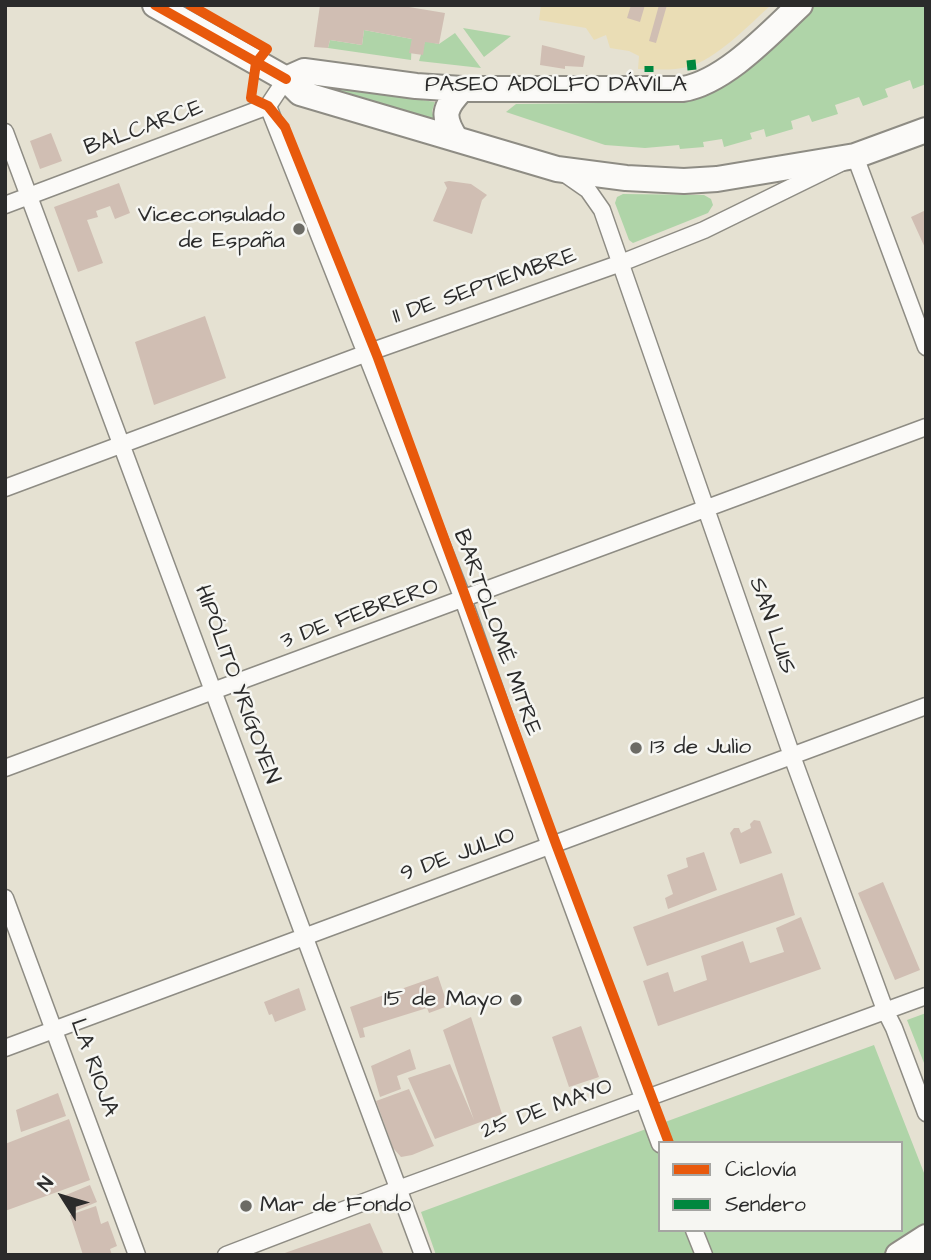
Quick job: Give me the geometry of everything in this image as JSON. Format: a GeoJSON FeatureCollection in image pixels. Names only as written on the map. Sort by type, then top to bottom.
{"type":"FeatureCollection","features":[{"type":"Feature","properties":{"kind":"main road"},"geometry":{"type":"LineString","coordinates":[[155,5],[286,79],[300,93],[557,169],[626,178],[684,181],[718,179],[855,156],[926,130]]}},
{"type":"Feature","properties":{"kind":"main road","name":"PASEO ADOLFO DÁVILA"},"geometry":{"type":"LineString","coordinates":[[286,79],[304,71],[416,86],[462,89],[692,88],[729,66],[800,5]]}},
{"type":"Feature","properties":{"kind":"main road"},"geometry":{"type":"LineString","coordinates":[[456,139],[446,123],[447,106],[462,89]]}},
{"type":"Feature","properties":{"kind":"main road"},"geometry":{"type":"LineString","coordinates":[[898,1255],[926,1237]]}},
{"type":"Feature","properties":{"kind":"street"},"geometry":{"type":"LineString","coordinates":[[268,106],[286,79]]}},
{"type":"Feature","properties":{"kind":"street","name":"BALCARCE"},"geometry":{"type":"LineString","coordinates":[[5,205],[268,106]]}},
{"type":"Feature","properties":{"kind":"street","name":"BARTOLOMÉ MITRE"},"geometry":{"type":"LineString","coordinates":[[268,106],[463,599],[550,846],[659,1141]]}},
{"type":"Feature","properties":{"kind":"street","name":"HIPÓLITO YRIGOYEN"},"geometry":{"type":"LineString","coordinates":[[5,132],[423,1255]]}},
{"type":"Feature","properties":{"kind":"street"},"geometry":{"type":"LineString","coordinates":[[855,156],[926,348]]}},
{"type":"Feature","properties":{"kind":"street","name":"11 DE SEPTIEMBRE"},"geometry":{"type":"LineString","coordinates":[[5,488],[366,353],[621,263],[704,230],[855,156]]}},
{"type":"Feature","properties":{"kind":"street","name":"SAN LUIS"},"geometry":{"type":"LineString","coordinates":[[557,169],[582,185],[596,199],[602,210],[792,756],[885,1010],[926,1113]]}},
{"type":"Feature","properties":{"kind":"street","name":"3 DE FEBRERO"},"geometry":{"type":"LineString","coordinates":[[5,768],[926,427]]}},
{"type":"Feature","properties":{"kind":"street","name":"9 DE JULIO"},"geometry":{"type":"LineString","coordinates":[[5,1048],[926,706]]}},
{"type":"Feature","properties":{"kind":"street","name":"LA RIOJA"},"geometry":{"type":"LineString","coordinates":[[5,898],[138,1255]]}},
{"type":"Feature","properties":{"kind":"street","name":"25 DE MAYO"},"geometry":{"type":"LineString","coordinates":[[226,1255],[398,1189],[926,996]]}},
{"type":"Feature","properties":{"kind":"street"},"geometry":{"type":"LineString","coordinates":[[696,1232],[704,1255]]}},
{"type":"Feature","properties":{"kind":"green space"},"geometry":{"type":"Polygon","coordinates":[[[816,5],[926,5],[926,84],[913,89],[910,80],[885,89],[888,97],[863,106],[859,97],[835,105],[838,114],[812,122],[809,115],[791,121],[793,129],[766,137],[764,129],[750,133],[752,139],[724,147],[722,139],[703,142],[704,147],[680,149],[679,145],[645,148],[605,145],[506,112],[516,104],[681,102],[700,98],[737,78],[772,49],[816,5]]]}},
{"type":"Feature","properties":{"kind":"green space"},"geometry":{"type":"Polygon","coordinates":[[[463,28],[511,36],[484,57],[463,28]]]}},
{"type":"Feature","properties":{"kind":"green space"},"geometry":{"type":"Polygon","coordinates":[[[364,30],[412,39],[411,60],[328,48],[330,40],[362,45],[364,30]]]}},
{"type":"Feature","properties":{"kind":"green space"},"geometry":{"type":"Polygon","coordinates":[[[455,33],[481,68],[419,61],[425,41],[439,44],[455,33]]]}},
{"type":"Feature","properties":{"kind":"green space"},"geometry":{"type":"Polygon","coordinates":[[[302,82],[435,102],[432,111],[434,119],[302,82]]]}},
{"type":"Feature","properties":{"kind":"green space"},"geometry":{"type":"Polygon","coordinates":[[[623,194],[704,195],[711,199],[713,205],[708,213],[633,243],[629,240],[615,203],[617,197],[623,194]]]}},
{"type":"Feature","properties":{"kind":"green space"},"geometry":{"type":"Polygon","coordinates":[[[926,1013],[926,1068],[907,1020],[926,1013]]]}},
{"type":"Feature","properties":{"kind":"green space"},"geometry":{"type":"Polygon","coordinates":[[[874,1045],[926,1178],[926,1255],[436,1255],[421,1212],[874,1045]]]}},
{"type":"Feature","properties":{"kind":"sand"},"geometry":{"type":"Polygon","coordinates":[[[541,5],[771,5],[732,41],[709,57],[687,67],[662,70],[638,69],[639,56],[629,51],[610,48],[606,35],[594,40],[586,28],[539,20],[541,5]]]}},
{"type":"Feature","properties":{"kind":"building"},"geometry":{"type":"Polygon","coordinates":[[[320,5],[410,5],[409,7],[445,13],[439,44],[425,42],[423,55],[409,53],[412,39],[364,30],[362,45],[330,40],[328,48],[314,47],[320,5]]]}},
{"type":"Feature","properties":{"kind":"building"},"geometry":{"type":"Polygon","coordinates":[[[631,5],[645,5],[640,22],[627,18],[631,5]]]}},
{"type":"Feature","properties":{"kind":"building"},"geometry":{"type":"Polygon","coordinates":[[[659,5],[667,5],[656,43],[649,41],[659,5]]]}},
{"type":"Feature","properties":{"kind":"building"},"geometry":{"type":"Polygon","coordinates":[[[542,45],[585,56],[583,67],[565,66],[565,69],[540,65],[542,45]]]}},
{"type":"Feature","properties":{"kind":"building"},"geometry":{"type":"Polygon","coordinates":[[[51,133],[62,161],[40,169],[30,141],[51,133]]]}},
{"type":"Feature","properties":{"kind":"building"},"geometry":{"type":"Polygon","coordinates":[[[444,182],[471,184],[487,195],[482,200],[472,234],[433,221],[447,188],[444,182]]]}},
{"type":"Feature","properties":{"kind":"building"},"geometry":{"type":"Polygon","coordinates":[[[119,183],[130,213],[115,219],[110,206],[96,211],[98,217],[87,220],[103,263],[78,272],[54,207],[119,183]]]}},
{"type":"Feature","properties":{"kind":"building"},"geometry":{"type":"Polygon","coordinates":[[[926,210],[926,250],[911,217],[926,210]]]}},
{"type":"Feature","properties":{"kind":"building"},"geometry":{"type":"Polygon","coordinates":[[[205,316],[226,378],[154,405],[135,342],[205,316]]]}},
{"type":"Feature","properties":{"kind":"building"},"geometry":{"type":"Polygon","coordinates":[[[754,820],[760,821],[772,853],[740,864],[730,833],[734,828],[739,828],[741,833],[751,828],[750,824],[754,820]]]}},
{"type":"Feature","properties":{"kind":"building"},"geometry":{"type":"Polygon","coordinates":[[[704,852],[717,890],[668,909],[665,898],[673,894],[667,875],[688,867],[686,858],[704,852]]]}},
{"type":"Feature","properties":{"kind":"building"},"geometry":{"type":"Polygon","coordinates":[[[782,873],[795,915],[647,966],[633,927],[782,873]]]}},
{"type":"Feature","properties":{"kind":"building"},"geometry":{"type":"Polygon","coordinates":[[[883,882],[920,970],[895,980],[858,893],[883,882]]]}},
{"type":"Feature","properties":{"kind":"building"},"geometry":{"type":"Polygon","coordinates":[[[801,917],[821,969],[658,1026],[643,981],[668,972],[674,992],[707,980],[701,956],[743,941],[750,963],[784,952],[776,928],[801,917]]]}},
{"type":"Feature","properties":{"kind":"building"},"geometry":{"type":"Polygon","coordinates":[[[438,976],[448,1006],[429,1013],[427,1008],[363,1028],[365,1037],[360,1038],[350,1007],[438,976]]]}},
{"type":"Feature","properties":{"kind":"building"},"geometry":{"type":"Polygon","coordinates":[[[299,988],[306,1010],[275,1022],[264,1002],[299,988]]]}},
{"type":"Feature","properties":{"kind":"building"},"geometry":{"type":"Polygon","coordinates":[[[471,1017],[502,1114],[435,1139],[408,1078],[450,1064],[474,1120],[443,1030],[471,1017]]]}},
{"type":"Feature","properties":{"kind":"building"},"geometry":{"type":"Polygon","coordinates":[[[581,1026],[599,1077],[569,1087],[552,1037],[581,1026]]]}},
{"type":"Feature","properties":{"kind":"building"},"geometry":{"type":"Polygon","coordinates":[[[410,1049],[416,1069],[397,1076],[401,1089],[380,1097],[371,1066],[410,1049]]]}},
{"type":"Feature","properties":{"kind":"building"},"geometry":{"type":"Polygon","coordinates":[[[409,1089],[434,1146],[401,1157],[393,1148],[376,1101],[409,1089]]]}},
{"type":"Feature","properties":{"kind":"building"},"geometry":{"type":"Polygon","coordinates":[[[58,1093],[66,1116],[21,1132],[16,1110],[58,1093]]]}},
{"type":"Feature","properties":{"kind":"building"},"geometry":{"type":"Polygon","coordinates":[[[69,1119],[90,1180],[5,1211],[5,1144],[69,1119]]]}},
{"type":"Feature","properties":{"kind":"building"},"geometry":{"type":"Polygon","coordinates":[[[90,1185],[97,1202],[73,1212],[66,1195],[90,1185]]]}},
{"type":"Feature","properties":{"kind":"building"},"geometry":{"type":"Polygon","coordinates":[[[96,1206],[101,1224],[108,1221],[117,1246],[110,1249],[112,1255],[83,1255],[70,1215],[96,1206]]]}},
{"type":"Feature","properties":{"kind":"building"},"geometry":{"type":"Polygon","coordinates":[[[370,1223],[384,1255],[282,1255],[282,1254],[370,1223]]]}},
{"type":"Feature","properties":{"kind":"marked path"},"geometry":{"type":"LineString","coordinates":[[691,60],[692,70]]}},
{"type":"Feature","properties":{"kind":"marked path"},"geometry":{"type":"LineString","coordinates":[[649,66],[649,72]]}},
{"type":"Feature","properties":{"kind":"cycle path"},"geometry":{"type":"LineString","coordinates":[[155,5],[286,79]]}},
{"type":"Feature","properties":{"kind":"cycle path"},"geometry":{"type":"LineString","coordinates":[[190,5],[267,49],[256,63],[251,98],[268,106],[285,127],[378,358],[668,1141]]}},
{"type":"Feature","properties":{"kind":"place","name":"Viceconsulado de España"},"geometry":{"type":"Point","coordinates":[299,229]}},
{"type":"Feature","properties":{"kind":"place","name":"13 de Julio"},"geometry":{"type":"Point","coordinates":[636,748]}},
{"type":"Feature","properties":{"kind":"place","name":"15 de Mayo"},"geometry":{"type":"Point","coordinates":[516,1000]}},
{"type":"Feature","properties":{"kind":"place","name":"Mar de Fondo"},"geometry":{"type":"Point","coordinates":[246,1206]}}]}
